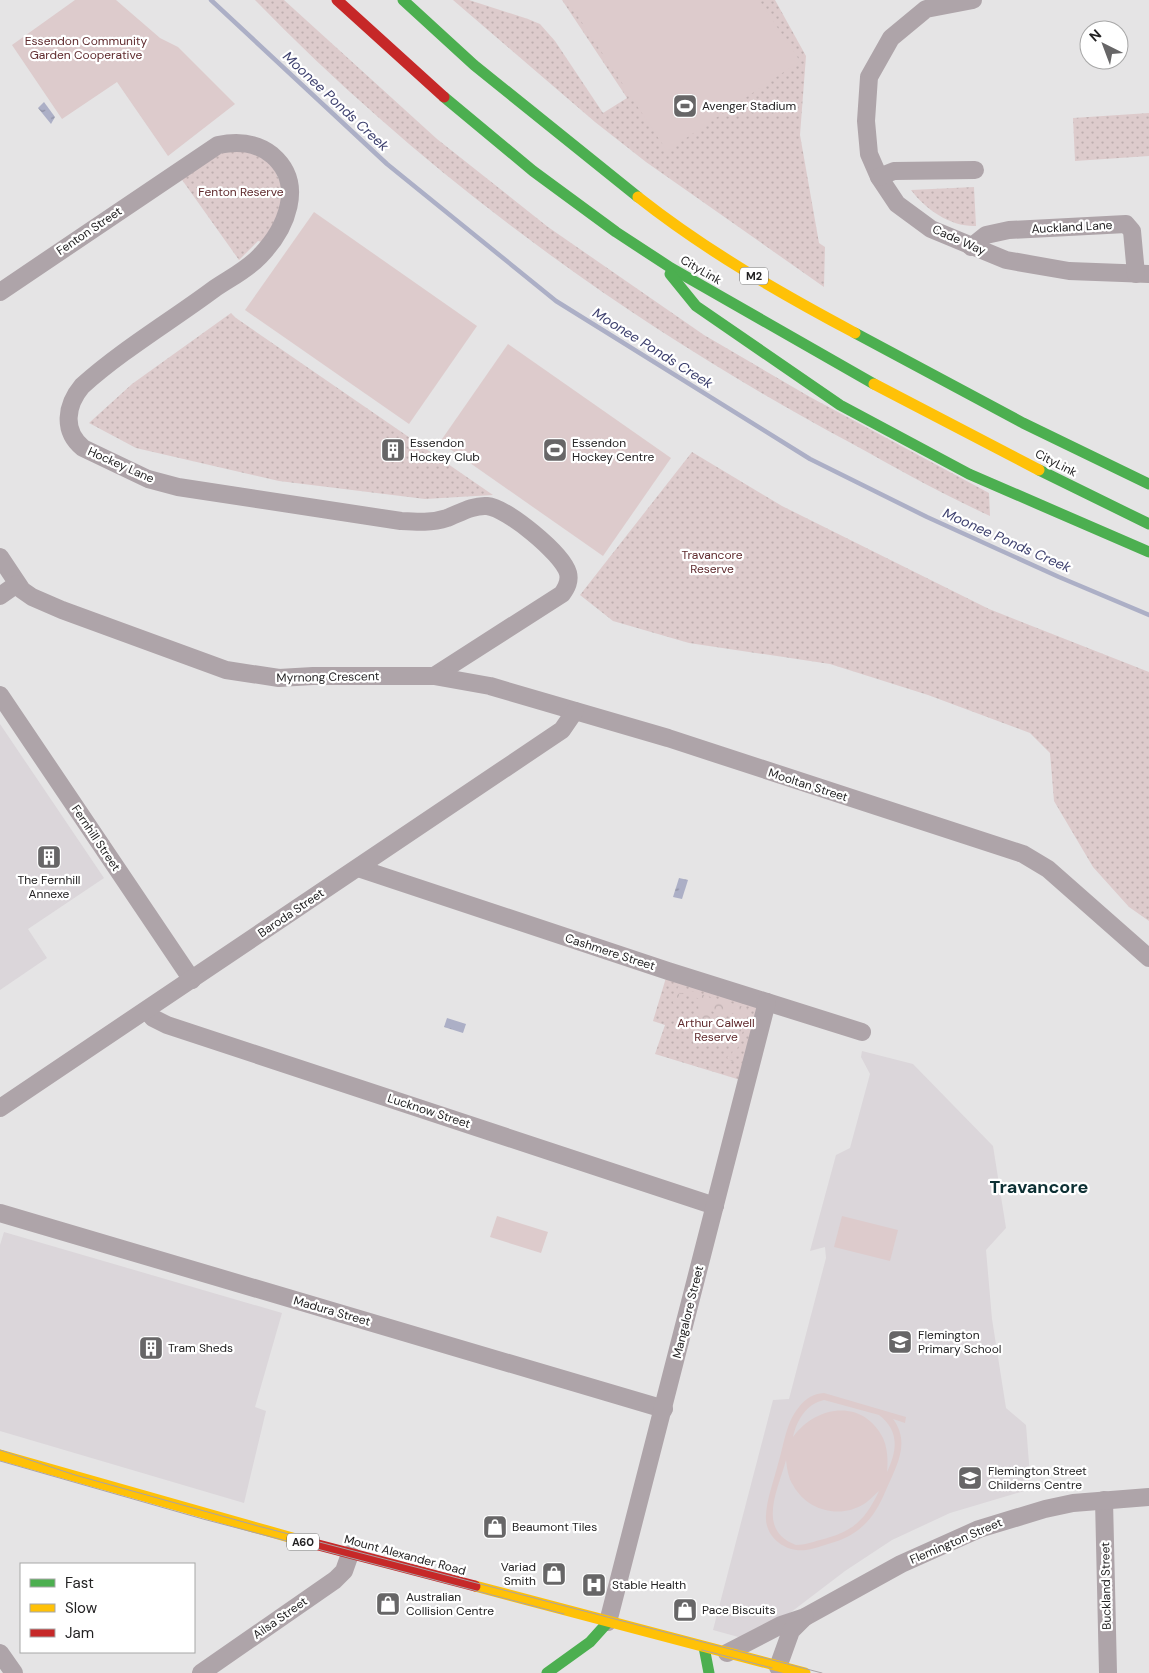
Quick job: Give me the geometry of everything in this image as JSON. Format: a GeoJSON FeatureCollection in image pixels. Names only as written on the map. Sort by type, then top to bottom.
{"type":"FeatureCollection","features":[{"type":"Feature","properties":{"kind":"main road","name":"CityLink"},"geometry":{"type":"LineString","coordinates":[[338,0],[441,94],[496,140],[556,188],[659,261],[882,388],[1149,524]]}},
{"type":"Feature","properties":{"kind":"main road","name":"CityLink"},"geometry":{"type":"LineString","coordinates":[[403,0],[474,65],[675,226],[788,297],[1023,423],[1149,484]]}},
{"type":"Feature","properties":{"kind":"main road"},"geometry":{"type":"LineString","coordinates":[[659,261],[696,306],[840,404],[969,474],[1149,552]]}},
{"type":"Feature","properties":{"kind":"main road","name":"Mount Alexander Road"},"geometry":{"type":"LineString","coordinates":[[0,1455],[102,1486],[350,1554],[579,1620],[608,1622],[805,1673]]}},
{"type":"Feature","properties":{"kind":"main road"},"geometry":{"type":"LineString","coordinates":[[543,1670],[590,1642],[608,1622]]}},
{"type":"Feature","properties":{"kind":"main road"},"geometry":{"type":"LineString","coordinates":[[543,1670],[570,1642]]}},
{"type":"Feature","properties":{"kind":"main road"},"geometry":{"type":"LineString","coordinates":[[704,1647],[709,1673]]}},
{"type":"Feature","properties":{"kind":"street","name":"Cade Way"},"geometry":{"type":"LineString","coordinates":[[973,0],[926,9],[890,38],[869,77],[866,129],[869,154],[878,177],[897,204],[931,229],[1006,260],[1068,271],[1142,274]]}},
{"type":"Feature","properties":{"kind":"street","name":"Hockey Lane"},"geometry":{"type":"LineString","coordinates":[[177,171],[218,145],[242,142],[263,149],[273,156],[287,177],[290,196],[286,218],[271,243],[247,268],[209,293],[82,386],[73,398],[68,412],[70,428],[78,443],[105,459],[148,478],[178,487],[418,522],[446,518],[480,506],[498,508],[520,522],[558,558],[566,569],[569,580],[567,588],[562,594],[434,676]]}},
{"type":"Feature","properties":{"kind":"street"},"geometry":{"type":"LineString","coordinates":[[878,177],[894,171],[975,170]]}},
{"type":"Feature","properties":{"kind":"street","name":"Fenton Street"},"geometry":{"type":"LineString","coordinates":[[0,292],[177,171]]}},
{"type":"Feature","properties":{"kind":"street","name":"Auckland Lane"},"geometry":{"type":"LineString","coordinates":[[971,247],[986,235],[1009,230],[1126,224],[1132,231],[1142,274]]}},
{"type":"Feature","properties":{"kind":"street","name":"Myrnong Crescent"},"geometry":{"type":"LineString","coordinates":[[0,558],[17,584],[32,597],[62,610],[240,673],[280,678],[313,676],[434,676]]}},
{"type":"Feature","properties":{"kind":"street"},"geometry":{"type":"LineString","coordinates":[[0,596],[17,584]]}},
{"type":"Feature","properties":{"kind":"street","name":"Mooltan Street"},"geometry":{"type":"LineString","coordinates":[[434,676],[490,686],[668,738],[1022,854],[1048,869],[1149,958]]}},
{"type":"Feature","properties":{"kind":"street","name":"Fernhill Street"},"geometry":{"type":"LineString","coordinates":[[0,695],[192,980]]}},
{"type":"Feature","properties":{"kind":"street","name":"Baroda Street"},"geometry":{"type":"LineString","coordinates":[[0,1108],[147,1011],[562,730],[575,711]]}},
{"type":"Feature","properties":{"kind":"street","name":"Cashmere Street"},"geometry":{"type":"LineString","coordinates":[[358,868],[862,1032]]}},
{"type":"Feature","properties":{"kind":"street","name":"Mangalore Street"},"geometry":{"type":"LineString","coordinates":[[608,1622],[767,1002]]}},
{"type":"Feature","properties":{"kind":"street","name":"Lucknow Street"},"geometry":{"type":"LineString","coordinates":[[147,1011],[153,1018],[167,1025],[715,1206]]}},
{"type":"Feature","properties":{"kind":"street","name":"Madura Street"},"geometry":{"type":"LineString","coordinates":[[0,1214],[664,1409]]}},
{"type":"Feature","properties":{"kind":"street","name":"Flemington Street"},"geometry":{"type":"LineString","coordinates":[[727,1653],[781,1625],[805,1617],[901,1564],[979,1529],[1045,1509],[1104,1500],[1149,1497]]}},
{"type":"Feature","properties":{"kind":"street","name":"Buckland Street"},"geometry":{"type":"LineString","coordinates":[[1104,1500],[1108,1673]]}},
{"type":"Feature","properties":{"kind":"street","name":"Ailsa Street"},"geometry":{"type":"LineString","coordinates":[[200,1673],[335,1580],[344,1571],[350,1554]]}},
{"type":"Feature","properties":{"kind":"street","name":"Flemington Street"},"geometry":{"type":"LineString","coordinates":[[778,1667],[791,1632],[805,1617]]}},
{"type":"Feature","properties":{"kind":"street"},"geometry":{"type":"LineString","coordinates":[[0,1652],[14,1673]]}},
{"type":"Feature","properties":{"kind":"shaded area"},"geometry":{"type":"Polygon","coordinates":[[[0,724],[104,878],[28,929],[47,958],[0,990],[0,724]]]}},
{"type":"Feature","properties":{"kind":"shaded area","name":"Flemington Primary School"},"geometry":{"type":"Polygon","coordinates":[[[862,1051],[913,1064],[993,1146],[1006,1228],[986,1250],[992,1319],[1006,1408],[1026,1425],[1031,1489],[950,1513],[892,1540],[845,1571],[753,1641],[713,1630],[773,1400],[789,1399],[826,1258],[825,1247],[810,1251],[836,1155],[850,1148],[870,1074],[861,1057],[862,1051]]]}},
{"type":"Feature","properties":{"kind":"shaded area"},"geometry":{"type":"Polygon","coordinates":[[[4,1232],[282,1313],[255,1407],[266,1411],[244,1503],[0,1431],[0,1245],[4,1232]]]}},
{"type":"Feature","properties":{"kind":"green space","name":"Essendon Community Garden Cooperative"},"geometry":{"type":"Polygon","coordinates":[[[75,0],[116,0],[160,38],[178,47],[235,104],[168,156],[117,82],[62,119],[12,45],[75,0]]]}},
{"type":"Feature","properties":{"kind":"green space"},"geometry":{"type":"Polygon","coordinates":[[[255,0],[284,0],[437,139],[548,227],[704,335],[810,397],[989,493],[990,516],[954,499],[768,397],[689,349],[611,298],[535,244],[461,187],[390,128],[321,65],[255,0]]]}},
{"type":"Feature","properties":{"kind":"green space"},"geometry":{"type":"Polygon","coordinates":[[[453,0],[469,0],[540,24],[555,41],[603,113],[627,98],[562,0],[775,0],[806,56],[800,135],[819,243],[825,247],[824,287],[646,162],[595,122],[453,0]]]}},
{"type":"Feature","properties":{"kind":"green space","name":"Avenger Stadium"},"geometry":{"type":"Polygon","coordinates":[[[567,0],[759,0],[800,61],[667,151],[567,0]]]}},
{"type":"Feature","properties":{"kind":"green space"},"geometry":{"type":"Polygon","coordinates":[[[1149,113],[1149,156],[1075,161],[1073,118],[1149,113]]]}},
{"type":"Feature","properties":{"kind":"green space","name":"Fenton Reserve"},"geometry":{"type":"Polygon","coordinates":[[[239,148],[263,157],[273,166],[283,189],[282,210],[262,242],[258,241],[239,260],[180,177],[215,154],[239,148]]]}},
{"type":"Feature","properties":{"kind":"green space"},"geometry":{"type":"Polygon","coordinates":[[[974,187],[976,226],[957,224],[940,216],[924,204],[911,190],[974,187]]]}},
{"type":"Feature","properties":{"kind":"green space"},"geometry":{"type":"Polygon","coordinates":[[[314,212],[477,326],[409,424],[245,310],[314,212]]]}},
{"type":"Feature","properties":{"kind":"green space"},"geometry":{"type":"Polygon","coordinates":[[[231,313],[493,495],[425,499],[279,481],[136,448],[89,423],[132,384],[231,313]]]}},
{"type":"Feature","properties":{"kind":"green space","name":"Essendon Hockey Centre"},"geometry":{"type":"Polygon","coordinates":[[[508,344],[671,458],[603,556],[440,442],[508,344]]]}},
{"type":"Feature","properties":{"kind":"green space","name":"Travancore Reserve"},"geometry":{"type":"Polygon","coordinates":[[[692,452],[782,506],[989,609],[1149,672],[1149,921],[1129,907],[1093,867],[1054,801],[1050,753],[1030,733],[928,695],[830,664],[689,643],[613,621],[580,595],[692,452]]]}},
{"type":"Feature","properties":{"kind":"green space","name":"Arthur Calwell Reserve"},"geometry":{"type":"Polygon","coordinates":[[[668,971],[767,1002],[747,1082],[655,1054],[665,1025],[653,1021],[668,971]]]}},
{"type":"Feature","properties":{"kind":"green space"},"geometry":{"type":"Polygon","coordinates":[[[678,987],[750,1009],[733,1062],[727,1058],[732,1054],[737,1028],[735,1019],[737,1013],[722,1017],[710,1009],[714,1025],[707,1027],[698,1007],[699,999],[685,993],[679,994],[680,1006],[673,1003],[678,987]]]}},
{"type":"Feature","properties":{"kind":"green space"},"geometry":{"type":"Polygon","coordinates":[[[497,1216],[548,1232],[541,1253],[490,1237],[497,1216]]]}},
{"type":"Feature","properties":{"kind":"green space"},"geometry":{"type":"Polygon","coordinates":[[[842,1216],[898,1230],[890,1261],[834,1247],[842,1216]]]}},
{"type":"Feature","properties":{"kind":"green space"},"geometry":{"type":"Polygon","coordinates":[[[824,1393],[906,1417],[905,1423],[893,1419],[901,1437],[900,1455],[894,1473],[876,1510],[864,1525],[839,1541],[806,1550],[791,1549],[773,1537],[766,1523],[769,1496],[791,1420],[804,1401],[813,1395],[824,1393]],[[824,1400],[807,1409],[797,1425],[793,1437],[814,1418],[826,1413],[839,1410],[864,1416],[874,1425],[883,1438],[887,1455],[887,1472],[893,1456],[895,1442],[891,1428],[886,1421],[879,1415],[824,1400]],[[786,1460],[775,1496],[773,1519],[776,1530],[784,1538],[796,1545],[831,1537],[849,1529],[863,1518],[879,1491],[855,1509],[845,1511],[825,1510],[815,1506],[799,1494],[790,1479],[786,1460]]]}},
{"type":"Feature","properties":{"kind":"water"},"geometry":{"type":"Polygon","coordinates":[[[44,102],[55,117],[51,124],[38,108],[44,102]]]}},
{"type":"Feature","properties":{"kind":"water"},"geometry":{"type":"Polygon","coordinates":[[[679,878],[688,880],[682,899],[673,897],[679,878]]]}},
{"type":"Feature","properties":{"kind":"water"},"geometry":{"type":"Polygon","coordinates":[[[447,1018],[466,1024],[463,1033],[444,1027],[447,1018]]]}},
{"type":"Feature","properties":{"kind":"waterway","name":"Moonee Ponds Creek"},"geometry":{"type":"LineString","coordinates":[[211,0],[387,164],[556,301],[810,459],[927,517],[1059,577],[1149,615]]}},
{"type":"Feature","properties":{"kind":"tram line"},"geometry":{"type":"LineString","coordinates":[[0,1450],[75,1475],[258,1526],[822,1673]]}},
{"type":"Feature","properties":{"kind":"tram line"},"geometry":{"type":"LineString","coordinates":[[0,1461],[203,1519],[564,1614]]}},
{"type":"Feature","properties":{"kind":"tram line"},"geometry":{"type":"LineString","coordinates":[[702,1650],[772,1668]]}},
{"type":"Feature","properties":{"kind":"traffic: fast"},"geometry":{"type":"LineString","coordinates":[[403,0],[474,65],[638,197]]}},
{"type":"Feature","properties":{"kind":"traffic: fast"},"geometry":{"type":"LineString","coordinates":[[444,97],[533,171],[616,232],[671,268],[874,384]]}},
{"type":"Feature","properties":{"kind":"traffic: fast"},"geometry":{"type":"LineString","coordinates":[[670,274],[696,306],[840,405],[969,474],[1149,552]]}},
{"type":"Feature","properties":{"kind":"traffic: fast"},"geometry":{"type":"LineString","coordinates":[[855,333],[1023,423],[1149,484]]}},
{"type":"Feature","properties":{"kind":"traffic: fast"},"geometry":{"type":"LineString","coordinates":[[1039,470],[1149,524]]}},
{"type":"Feature","properties":{"kind":"traffic: fast"},"geometry":{"type":"LineString","coordinates":[[547,1673],[590,1642],[608,1622]]}},
{"type":"Feature","properties":{"kind":"traffic: fast"},"geometry":{"type":"LineString","coordinates":[[704,1647],[709,1673]]}},
{"type":"Feature","properties":{"kind":"traffic: slow"},"geometry":{"type":"LineString","coordinates":[[638,197],[716,253],[855,333]]}},
{"type":"Feature","properties":{"kind":"traffic: slow"},"geometry":{"type":"LineString","coordinates":[[874,384],[1039,470]]}},
{"type":"Feature","properties":{"kind":"traffic: slow"},"geometry":{"type":"LineString","coordinates":[[0,1455],[303,1541]]}},
{"type":"Feature","properties":{"kind":"traffic: slow"},"geometry":{"type":"LineString","coordinates":[[475,1586],[805,1673]]}},
{"type":"Feature","properties":{"kind":"traffic: jam"},"geometry":{"type":"LineString","coordinates":[[337,0],[444,97]]}},
{"type":"Feature","properties":{"kind":"traffic: jam"},"geometry":{"type":"LineString","coordinates":[[303,1541],[475,1586]]}},
{"type":"Feature","properties":{"kind":"place","name":"Avenger Stadium"},"geometry":{"type":"Point","coordinates":[685,106]}},
{"type":"Feature","properties":{"kind":"place","name":"Essendon Hockey Club"},"geometry":{"type":"Point","coordinates":[393,450]}},
{"type":"Feature","properties":{"kind":"place","name":"Essendon Hockey Centre"},"geometry":{"type":"Point","coordinates":[555,450]}},
{"type":"Feature","properties":{"kind":"place","name":"The Fernhill Annexe"},"geometry":{"type":"Point","coordinates":[49,857]}},
{"type":"Feature","properties":{"kind":"place","name":"Flemington Primary School"},"geometry":{"type":"Point","coordinates":[900,1342]}},
{"type":"Feature","properties":{"kind":"place","name":"Tram Sheds"},"geometry":{"type":"Point","coordinates":[151,1348]}},
{"type":"Feature","properties":{"kind":"place","name":"Flemington Street Childerns Centre"},"geometry":{"type":"Point","coordinates":[970,1478]}},
{"type":"Feature","properties":{"kind":"place","name":"Beaumont Tiles"},"geometry":{"type":"Point","coordinates":[495,1527]}},
{"type":"Feature","properties":{"kind":"place","name":"Variad Smith"},"geometry":{"type":"Point","coordinates":[554,1574]}},
{"type":"Feature","properties":{"kind":"place","name":"Stable Health"},"geometry":{"type":"Point","coordinates":[594,1585]}},
{"type":"Feature","properties":{"kind":"place","name":"Australian Collision Centre"},"geometry":{"type":"Point","coordinates":[388,1604]}},
{"type":"Feature","properties":{"kind":"place","name":"Pace Biscuits"},"geometry":{"type":"Point","coordinates":[685,1610]}},
{"type":"Feature","properties":{"kind":"district","name":"Travancore"},"geometry":{"type":"Point","coordinates":[1039,1187]}}]}
